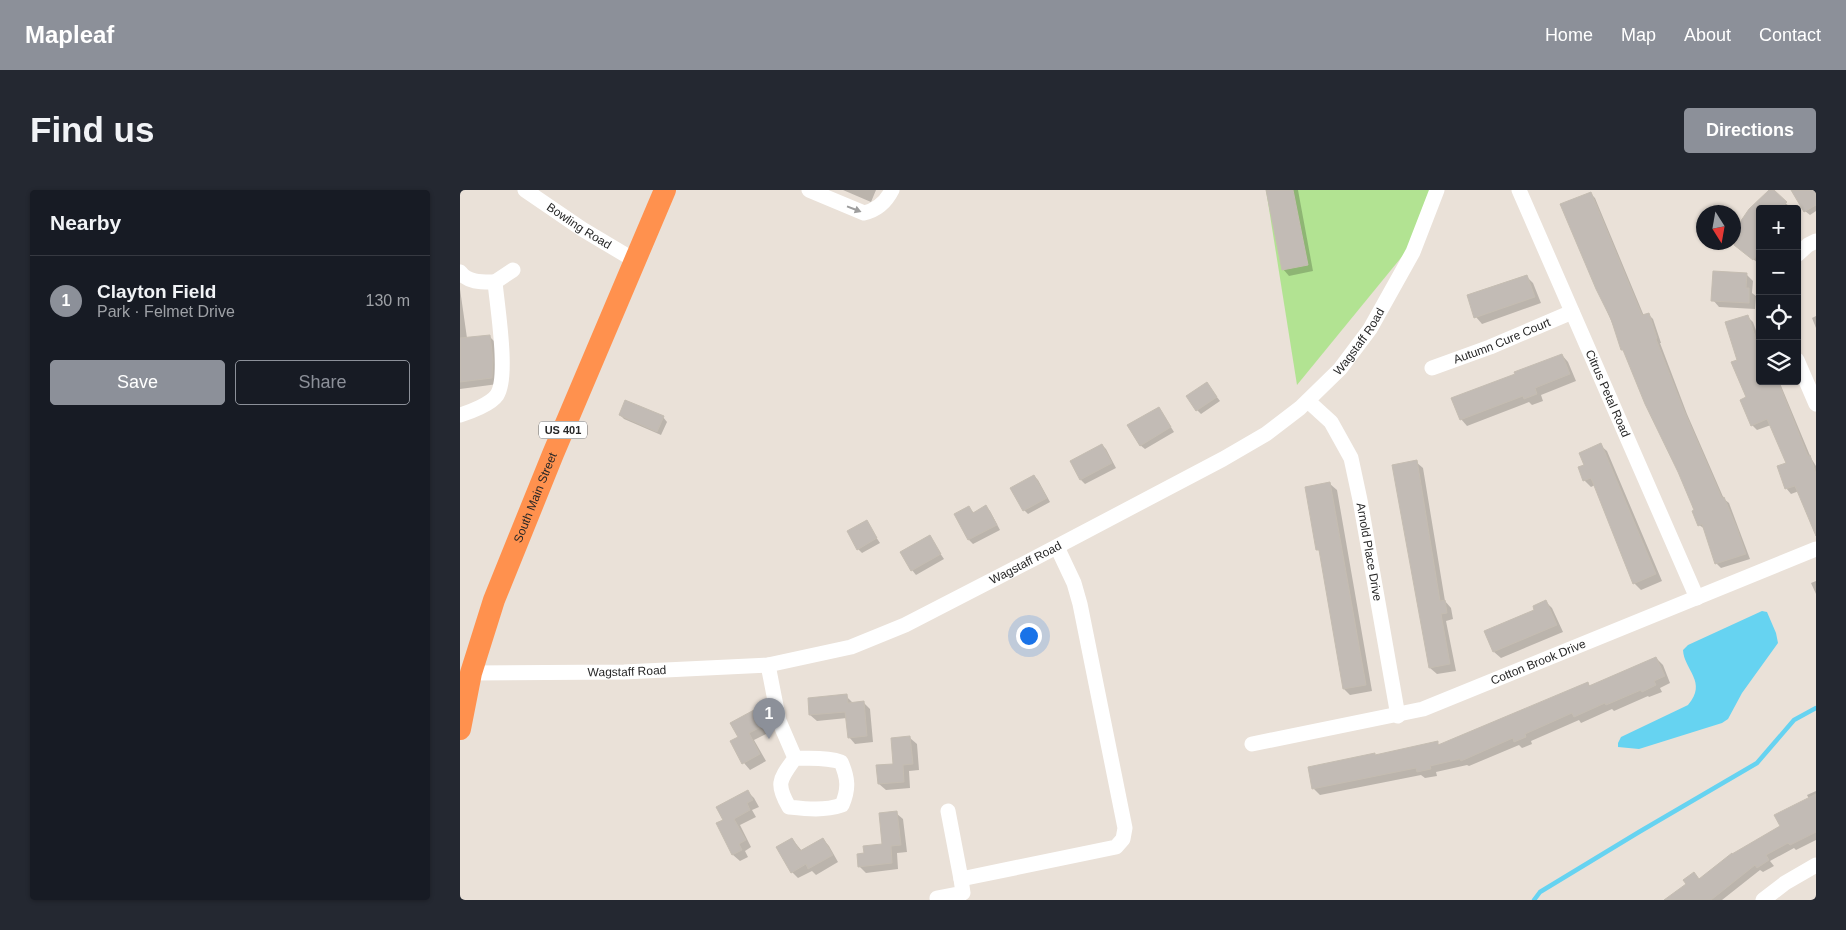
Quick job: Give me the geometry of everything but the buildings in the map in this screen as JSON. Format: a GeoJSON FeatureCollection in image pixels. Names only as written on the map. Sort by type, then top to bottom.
{"type":"FeatureCollection","features":[{"type":"Feature","properties":{"kind":"highway","name":"South Main Street"},"geometry":{"type":"LineString","coordinates":[[460,729],[471,674],[494,600],[664,190]]}},
{"type":"Feature","properties":{"kind":"street","name":"Bowling Road"},"geometry":{"type":"LineString","coordinates":[[525,190],[582,229],[634,260]]}},
{"type":"Feature","properties":{"kind":"street"},"geometry":{"type":"LineString","coordinates":[[809,190],[864,213],[872,211],[882,204],[892,190]]}},
{"type":"Feature","properties":{"kind":"street","name":"Wagstaff Road"},"geometry":{"type":"LineString","coordinates":[[471,674],[624,672],[768,665],[851,647],[905,625],[1223,459],[1266,434],[1308,401],[1340,369],[1370,330],[1413,252],[1437,190]]}},
{"type":"Feature","properties":{"kind":"street","name":"Citrus Petal Road"},"geometry":{"type":"LineString","coordinates":[[1519,190],[1697,598]]}},
{"type":"Feature","properties":{"kind":"street"},"geometry":{"type":"LineString","coordinates":[[1801,251],[1816,241]]}},
{"type":"Feature","properties":{"kind":"street"},"geometry":{"type":"LineString","coordinates":[[460,272],[462,275],[478,282],[495,282],[513,270]]}},
{"type":"Feature","properties":{"kind":"street"},"geometry":{"type":"LineString","coordinates":[[460,415],[474,412],[497,395],[503,373],[495,282]]}},
{"type":"Feature","properties":{"kind":"street","name":"Autumn Cure Court"},"geometry":{"type":"LineString","coordinates":[[1432,368],[1490,347],[1572,312]]}},
{"type":"Feature","properties":{"kind":"street"},"geometry":{"type":"LineString","coordinates":[[1801,369],[1816,404]]}},
{"type":"Feature","properties":{"kind":"street","name":"Arnold Place Drive"},"geometry":{"type":"LineString","coordinates":[[1308,401],[1330,422],[1351,458],[1398,716]]}},
{"type":"Feature","properties":{"kind":"street"},"geometry":{"type":"LineString","coordinates":[[961,878],[1116,847],[1123,839],[1126,828],[1080,604],[1074,583],[1057,547]]}},
{"type":"Feature","properties":{"kind":"street","name":"Cotton Brook Drive"},"geometry":{"type":"LineString","coordinates":[[1252,744],[1423,710],[1816,550]]}},
{"type":"Feature","properties":{"kind":"street"},"geometry":{"type":"LineString","coordinates":[[768,665],[779,721],[795,758]]}},
{"type":"Feature","properties":{"kind":"street"},"geometry":{"type":"LineString","coordinates":[[795,758],[813,760],[830,758],[841,762],[846,772],[848,793],[842,805],[831,809],[789,807],[781,793],[781,777],[795,758]]}},
{"type":"Feature","properties":{"kind":"street"},"geometry":{"type":"LineString","coordinates":[[937,898],[963,893],[948,811]]}},
{"type":"Feature","properties":{"kind":"street"},"geometry":{"type":"LineString","coordinates":[[1763,900],[1785,883],[1816,865]]}},
{"type":"Feature","properties":{"kind":"green space"},"geometry":{"type":"Polygon","coordinates":[[[1266,190],[1433,190],[1409,248],[1297,385],[1266,190]]]}},
{"type":"Feature","properties":{"kind":"water"},"geometry":{"type":"Polygon","coordinates":[[[1762,611],[1767,612],[1778,643],[1742,693],[1728,719],[1722,723],[1639,749],[1618,747],[1621,737],[1688,705],[1694,697],[1695,683],[1683,650],[1688,645],[1762,611]]]}},
{"type":"Feature","properties":{"kind":"waterway"},"geometry":{"type":"LineString","coordinates":[[1534,900],[1540,892],[1757,763],[1794,720],[1816,708]]}},
{"type":"Feature","properties":{"kind":"place","name":"Clayton Field"},"geometry":{"type":"Point","coordinates":[769,739]}}]}
